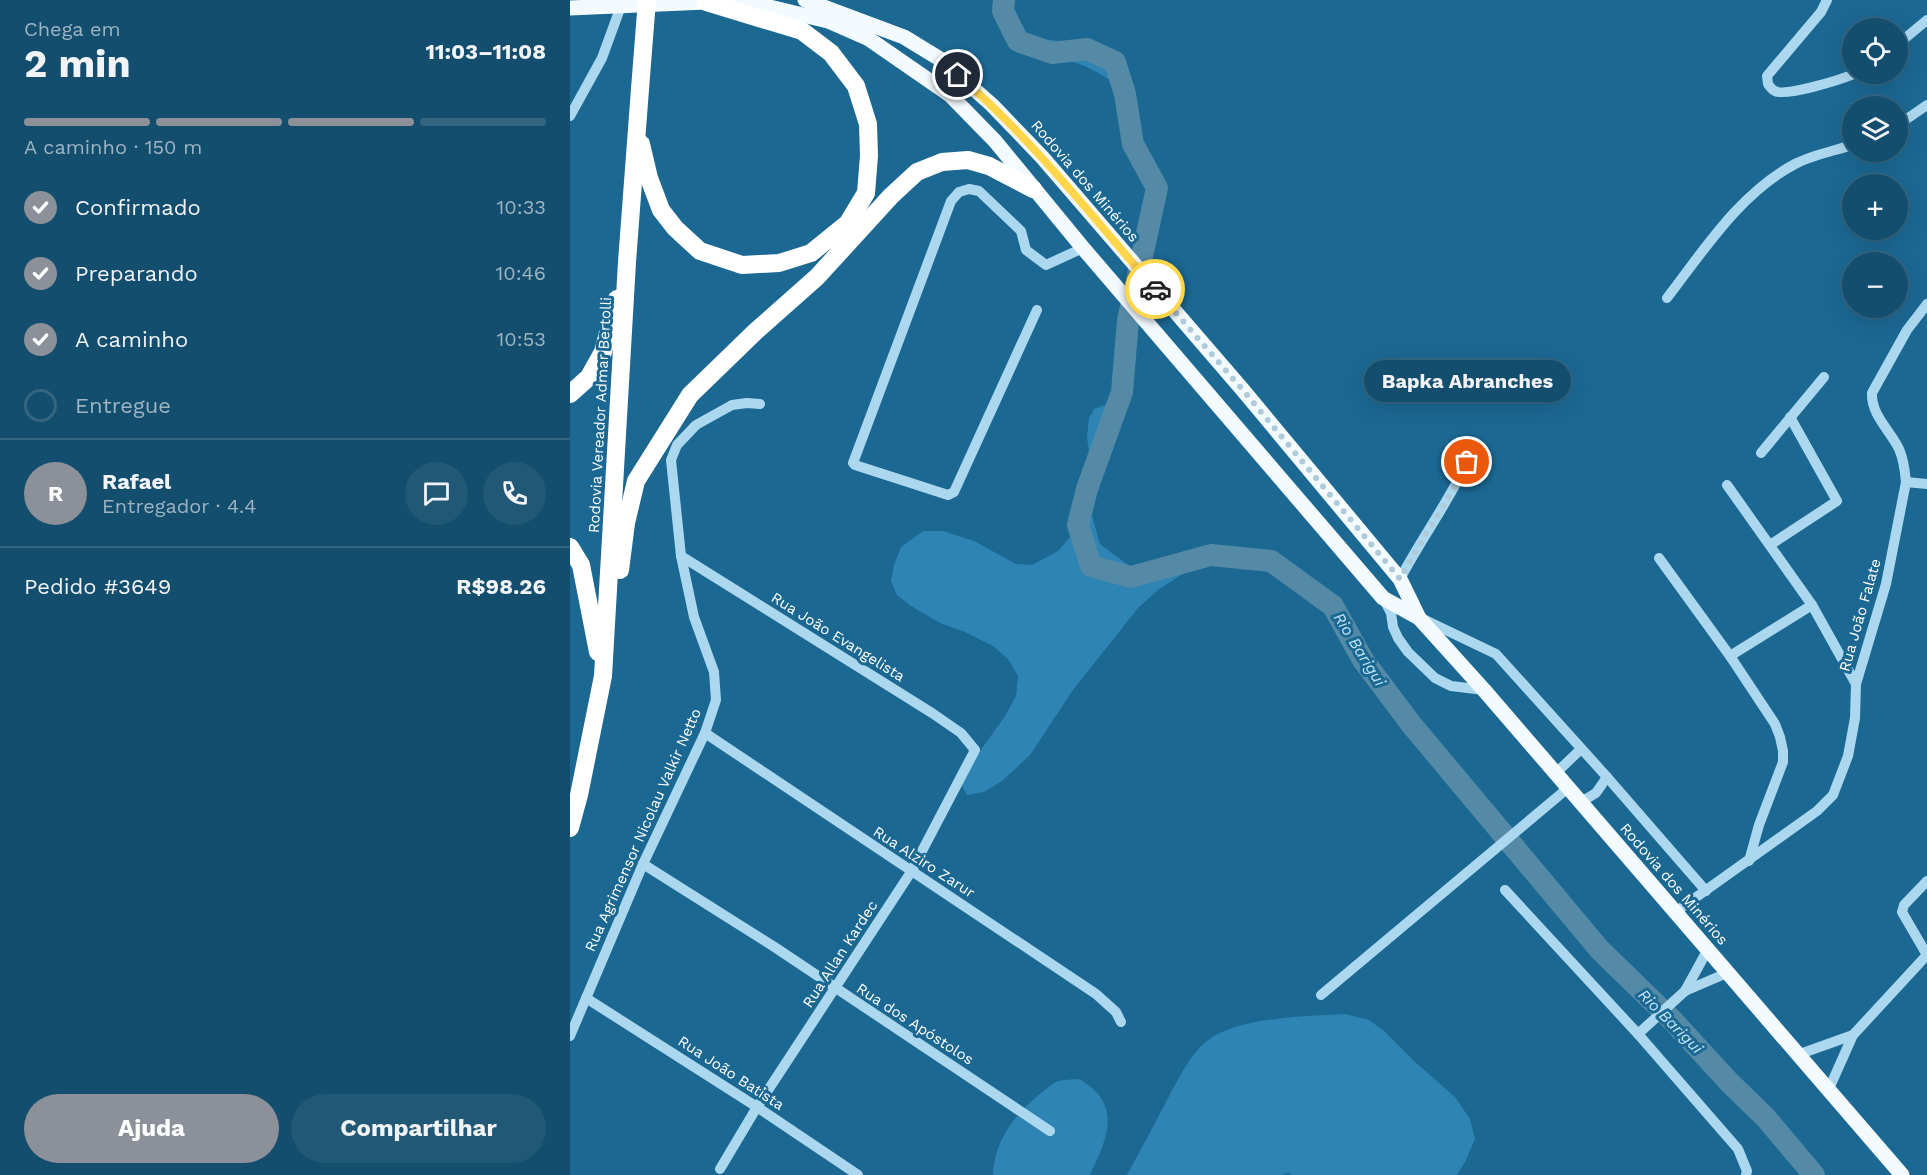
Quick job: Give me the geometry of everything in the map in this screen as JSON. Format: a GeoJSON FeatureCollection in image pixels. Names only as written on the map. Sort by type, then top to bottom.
{"type":"FeatureCollection","features":[{"type":"Feature","properties":{"kind":"highway","name":"Rodovia Vereador Admar Bertolli"},"geometry":{"type":"LineString","coordinates":[[570,828],[603,676],[627,262],[648,0]]}},
{"type":"Feature","properties":{"kind":"highway"},"geometry":{"type":"LineString","coordinates":[[637,129],[649,178],[661,210],[675,228],[700,251],[742,265],[779,264],[811,253],[848,224],[866,194],[869,156],[868,124],[856,87],[831,53],[802,31],[706,2]]}},
{"type":"Feature","properties":{"kind":"highway"},"geometry":{"type":"LineString","coordinates":[[603,676],[626,523],[636,481],[690,395],[756,331],[817,277],[891,196],[917,172],[942,162],[968,160],[989,166],[1034,189]]}},
{"type":"Feature","properties":{"kind":"highway"},"geometry":{"type":"LineString","coordinates":[[570,394],[589,377],[603,352],[627,262]]}},
{"type":"Feature","properties":{"kind":"highway"},"geometry":{"type":"LineString","coordinates":[[570,547],[581,566],[603,676]]}},
{"type":"Feature","properties":{"kind":"main road","name":"Rodovia dos Minérios"},"geometry":{"type":"LineString","coordinates":[[805,0],[904,37],[940,59],[992,105],[1042,157],[1400,579],[1419,618],[1556,773],[1674,913],[1902,1175]]}},
{"type":"Feature","properties":{"kind":"main road","name":"Rodovia dos Minérios"},"geometry":{"type":"LineString","coordinates":[[572,8],[706,2],[761,5],[828,21],[869,39],[950,95],[995,141],[1083,248],[1383,598],[1419,618]]}},
{"type":"Feature","properties":{"kind":"street"},"geometry":{"type":"LineString","coordinates":[[1827,0],[1821,12],[1767,76],[1768,84],[1774,91],[1783,93],[1842,78]]}},
{"type":"Feature","properties":{"kind":"street"},"geometry":{"type":"LineString","coordinates":[[570,117],[602,58],[621,6]]}},
{"type":"Feature","properties":{"kind":"street"},"geometry":{"type":"LineString","coordinates":[[1908,36],[1927,20]]}},
{"type":"Feature","properties":{"kind":"street"},"geometry":{"type":"LineString","coordinates":[[1908,118],[1927,105]]}},
{"type":"Feature","properties":{"kind":"street"},"geometry":{"type":"LineString","coordinates":[[1667,298],[1735,213],[1756,191],[1776,175],[1798,163],[1842,148]]}},
{"type":"Feature","properties":{"kind":"street"},"geometry":{"type":"LineString","coordinates":[[1037,310],[954,492],[948,495],[853,463],[951,201],[959,192],[969,189],[979,191],[1021,231],[1026,250],[1046,266],[1083,248]]}},
{"type":"Feature","properties":{"kind":"street","name":"Rua João Falate"},"geometry":{"type":"LineString","coordinates":[[1674,913],[1817,811],[1833,795],[1853,737],[1857,684],[1886,584],[1906,482],[1900,451],[1874,410],[1872,393],[1907,330],[1927,304]]}},
{"type":"Feature","properties":{"kind":"street"},"geometry":{"type":"LineString","coordinates":[[1761,453],[1824,377]]}},
{"type":"Feature","properties":{"kind":"street","name":"Rua Agrimensor Nicolau Valkir Netto"},"geometry":{"type":"LineString","coordinates":[[570,1036],[643,864],[705,733],[716,700],[714,672],[694,617],[681,555],[671,460],[677,445],[696,425],[732,405],[760,404]]}},
{"type":"Feature","properties":{"kind":"street"},"geometry":{"type":"LineString","coordinates":[[1770,545],[1837,501],[1790,417]]}},
{"type":"Feature","properties":{"kind":"street"},"geometry":{"type":"LineString","coordinates":[[1400,579],[1457,484],[1467,462]]}},
{"type":"Feature","properties":{"kind":"street"},"geometry":{"type":"LineString","coordinates":[[1906,482],[1927,484]]}},
{"type":"Feature","properties":{"kind":"street"},"geometry":{"type":"LineString","coordinates":[[1727,485],[1812,605],[1857,684]]}},
{"type":"Feature","properties":{"kind":"street","name":"Rua João Evangelista"},"geometry":{"type":"LineString","coordinates":[[681,555],[932,713],[961,733],[975,750]]}},
{"type":"Feature","properties":{"kind":"street"},"geometry":{"type":"LineString","coordinates":[[1659,558],[1730,656],[1775,724],[1780,737],[1783,762],[1759,825],[1749,861]]}},
{"type":"Feature","properties":{"kind":"street"},"geometry":{"type":"LineString","coordinates":[[1383,598],[1391,613],[1393,627],[1398,638],[1408,652],[1436,678],[1451,686],[1484,690]]}},
{"type":"Feature","properties":{"kind":"street"},"geometry":{"type":"LineString","coordinates":[[1730,656],[1812,605]]}},
{"type":"Feature","properties":{"kind":"street"},"geometry":{"type":"LineString","coordinates":[[1419,618],[1496,654],[1706,891]]}},
{"type":"Feature","properties":{"kind":"street","name":"Rua Alziro Zarur"},"geometry":{"type":"LineString","coordinates":[[705,733],[1096,994],[1116,1012],[1121,1022]]}},
{"type":"Feature","properties":{"kind":"street"},"geometry":{"type":"LineString","coordinates":[[1556,773],[1581,748]]}},
{"type":"Feature","properties":{"kind":"street","name":"Rua Allan Kardec"},"geometry":{"type":"LineString","coordinates":[[720,1169],[757,1107],[911,872],[975,750]]}},
{"type":"Feature","properties":{"kind":"street"},"geometry":{"type":"LineString","coordinates":[[1581,802],[1596,793],[1607,777]]}},
{"type":"Feature","properties":{"kind":"street"},"geometry":{"type":"LineString","coordinates":[[1321,994],[1568,788]]}},
{"type":"Feature","properties":{"kind":"street","name":"Rua dos Apóstolos"},"geometry":{"type":"LineString","coordinates":[[643,864],[773,946],[834,989],[1050,1131]]}},
{"type":"Feature","properties":{"kind":"street"},"geometry":{"type":"LineString","coordinates":[[1828,1091],[1853,1035],[1927,955],[1902,912],[1904,905],[1926,885]]}},
{"type":"Feature","properties":{"kind":"street"},"geometry":{"type":"LineString","coordinates":[[1505,890],[1638,1034],[1738,1149],[1747,1171],[1746,1175]]}},
{"type":"Feature","properties":{"kind":"street"},"geometry":{"type":"LineString","coordinates":[[1638,1034],[1685,991],[1707,951]]}},
{"type":"Feature","properties":{"kind":"street"},"geometry":{"type":"LineString","coordinates":[[1685,991],[1727,973]]}},
{"type":"Feature","properties":{"kind":"street","name":"Rua João Batista"},"geometry":{"type":"LineString","coordinates":[[586,998],[757,1107],[858,1175]]}},
{"type":"Feature","properties":{"kind":"street"},"geometry":{"type":"LineString","coordinates":[[1797,1055],[1853,1035]]}},
{"type":"Feature","properties":{"kind":"shaded area"},"geometry":{"type":"Polygon","coordinates":[[[997,0],[1005,0],[1006,12],[1019,36],[1091,45],[1114,61],[1124,90],[1077,63],[1028,55],[1011,47],[1002,34],[997,0]]]}},
{"type":"Feature","properties":{"kind":"shaded area"},"geometry":{"type":"Polygon","coordinates":[[[1110,403],[1126,405],[1089,505],[1100,544],[1136,571],[1218,549],[1225,550],[1158,590],[1138,608],[1073,690],[1030,755],[1002,781],[984,792],[967,795],[962,786],[968,768],[1005,716],[1016,696],[1018,676],[1008,659],[993,646],[940,623],[897,595],[891,581],[894,565],[901,547],[923,531],[943,531],[974,541],[1016,564],[1032,565],[1058,551],[1085,514],[1090,499],[1092,474],[1087,437],[1089,418],[1094,409],[1110,403]]]}},
{"type":"Feature","properties":{"kind":"shaded area"},"geometry":{"type":"Polygon","coordinates":[[[1345,1014],[1369,1020],[1384,1031],[1455,1097],[1470,1119],[1475,1139],[1457,1175],[1292,1175],[1288,1173],[1282,1175],[1127,1175],[1185,1067],[1211,1038],[1224,1031],[1257,1022],[1345,1014]]]}},
{"type":"Feature","properties":{"kind":"shaded area"},"geometry":{"type":"Polygon","coordinates":[[[1079,1079],[1093,1089],[1102,1099],[1107,1110],[1106,1135],[1090,1175],[993,1175],[997,1151],[1002,1140],[1023,1110],[1054,1083],[1061,1080],[1079,1079]]]}},
{"type":"Feature","properties":{"kind":"waterway","name":"Rio Barigui"},"geometry":{"type":"LineString","coordinates":[[1004,0],[1003,11],[1018,41],[1052,53],[1087,49],[1115,62],[1125,94],[1133,144],[1157,188],[1128,320],[1122,392],[1087,489],[1078,525],[1091,566],[1131,577],[1211,555],[1271,561],[1333,606],[1363,660],[1411,724],[1600,950],[1673,1021],[1765,1117],[1814,1175]]}},
{"type":"Feature","properties":{"kind":"way so far"},"geometry":{"type":"LineString","coordinates":[[1155,289],[1242,389],[1400,579],[1443,509],[1467,462]]}},
{"type":"Feature","properties":{"kind":"place","name":"Bapka Abranches"},"geometry":{"type":"Point","coordinates":[1467,462]}},
{"type":"Feature","properties":{"kind":"route"},"geometry":{"type":"LineString","coordinates":[[958,75],[992,105],[1042,157],[1155,289]]}}]}
